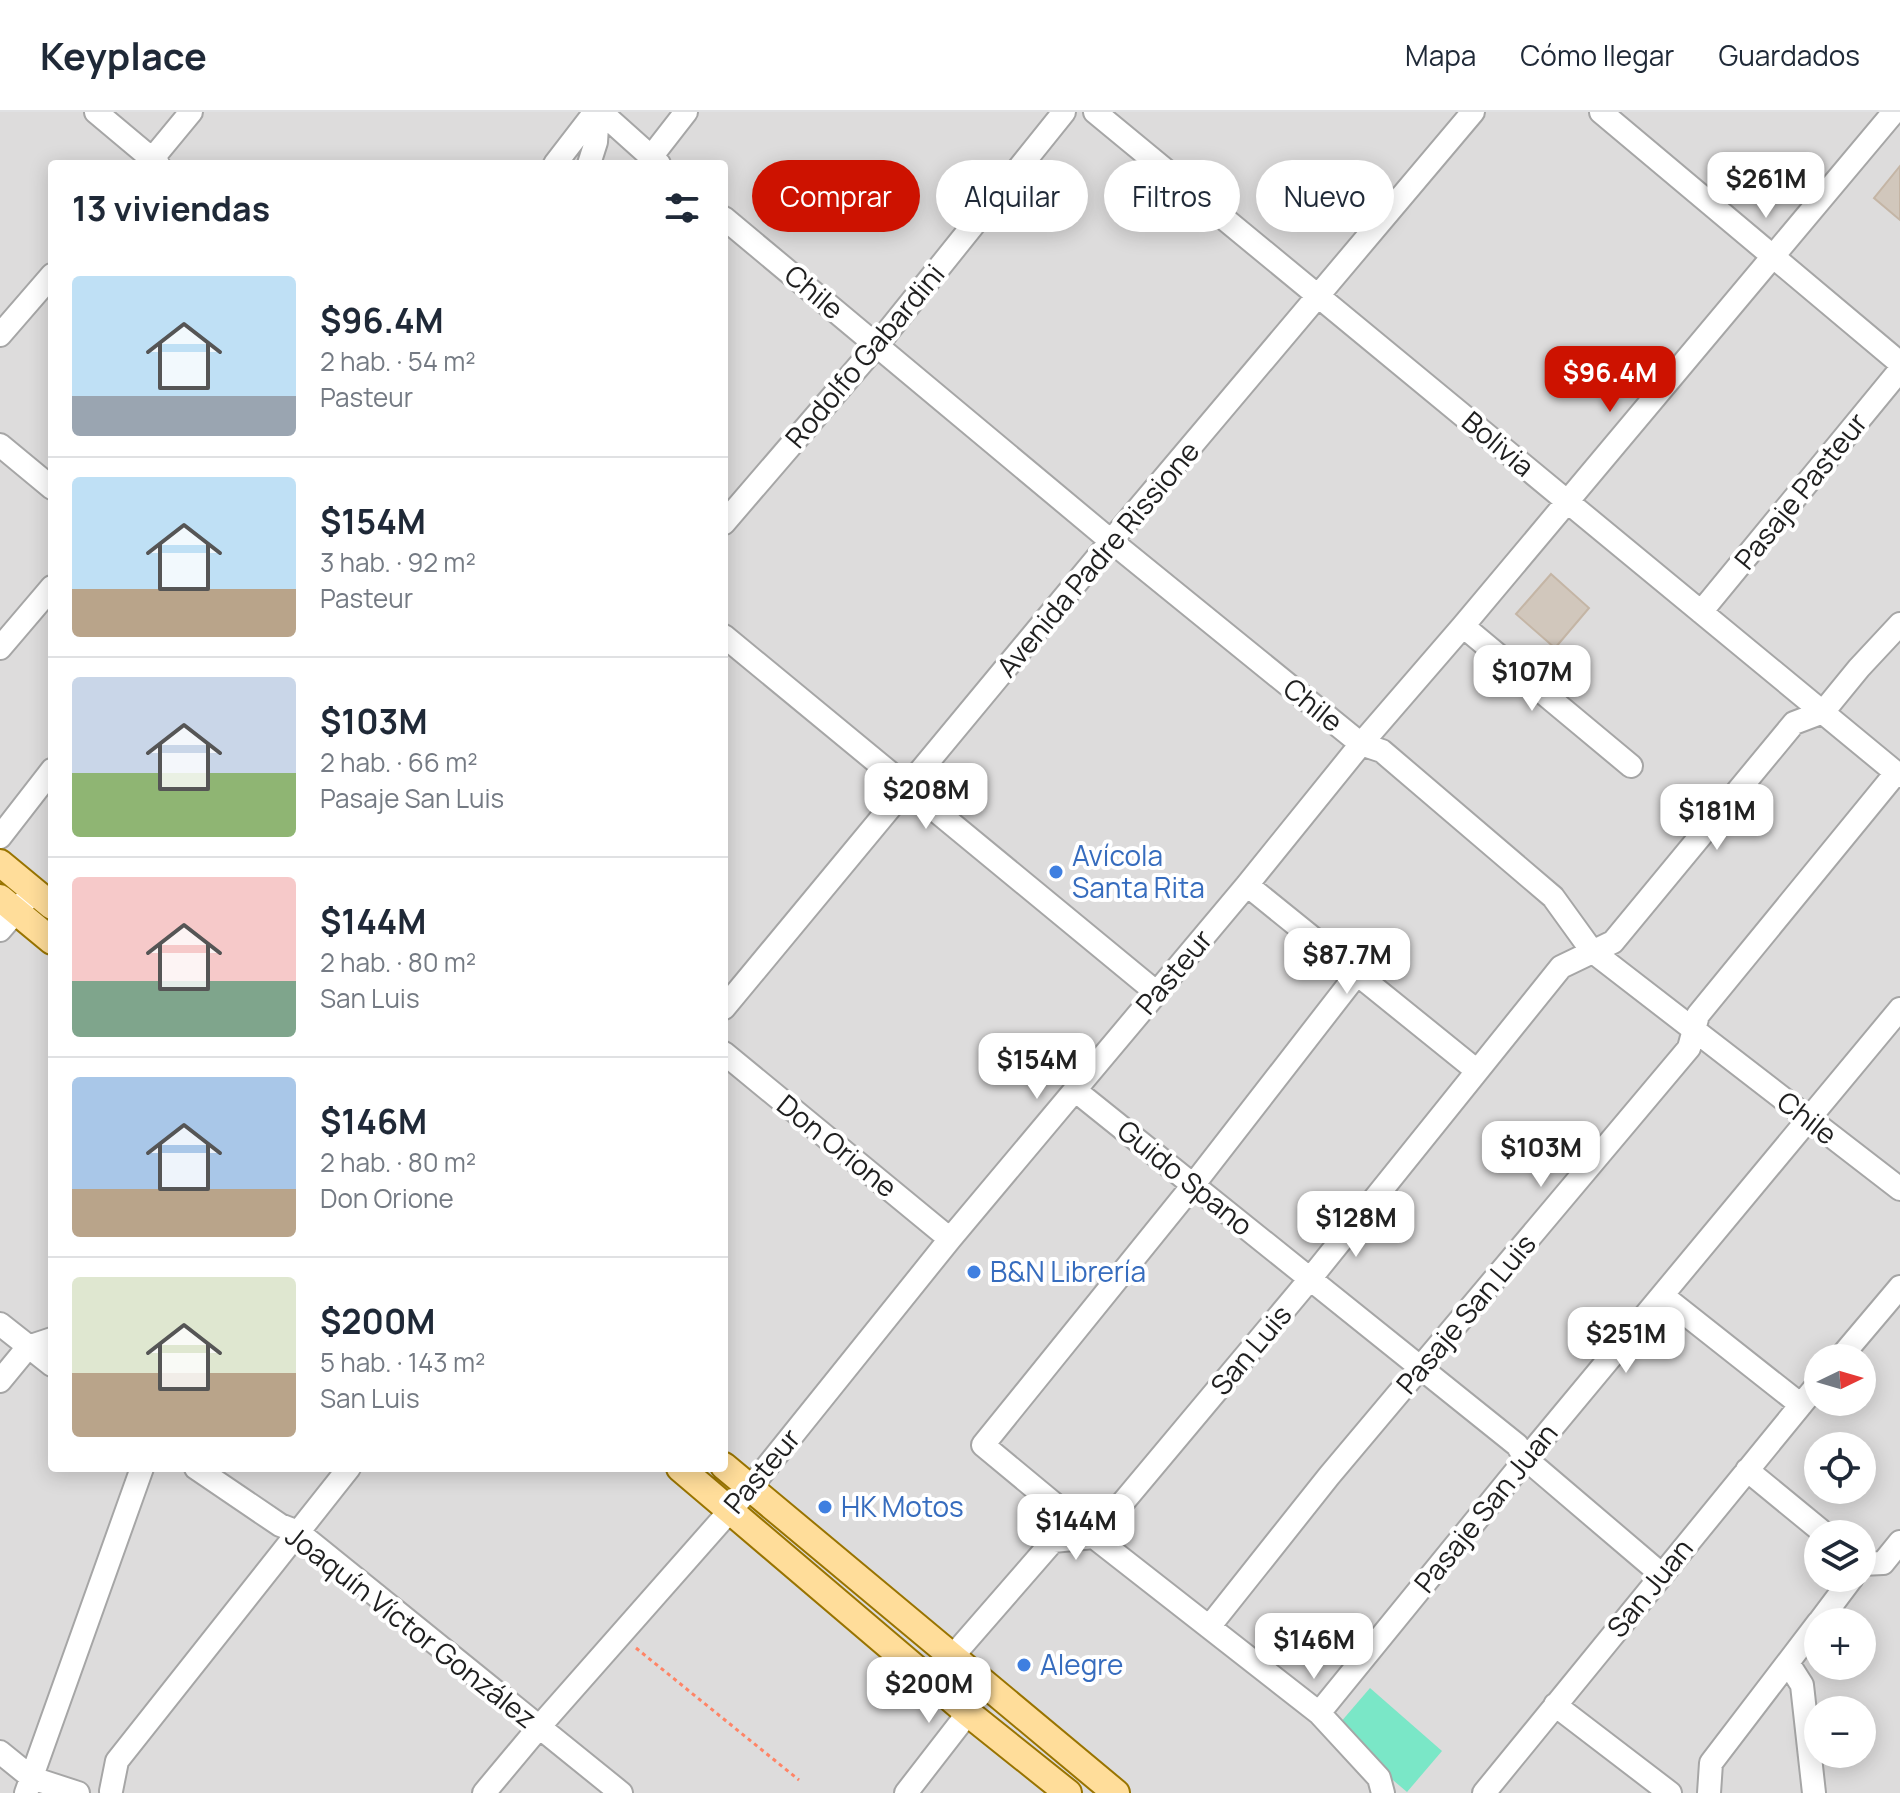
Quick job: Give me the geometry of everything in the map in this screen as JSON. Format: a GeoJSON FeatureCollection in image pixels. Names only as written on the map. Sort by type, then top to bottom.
{"type":"FeatureCollection","features":[{"type":"Feature","properties":{"kind":"main road"},"geometry":{"type":"LineString","coordinates":[[0,863],[20,907],[48,937]]}},
{"type":"Feature","properties":{"kind":"main road"},"geometry":{"type":"LineString","coordinates":[[728,1469],[1116,1793]]}},
{"type":"Feature","properties":{"kind":"main road"},"geometry":{"type":"LineString","coordinates":[[685,1472],[968,1713],[1068,1793]]}},
{"type":"Feature","properties":{"kind":"street"},"geometry":{"type":"LineString","coordinates":[[96,112],[151,160]]}},
{"type":"Feature","properties":{"kind":"street"},"geometry":{"type":"LineString","coordinates":[[155,160],[191,112]]}},
{"type":"Feature","properties":{"kind":"street"},"geometry":{"type":"LineString","coordinates":[[598,112],[654,160]]}},
{"type":"Feature","properties":{"kind":"street"},"geometry":{"type":"LineString","coordinates":[[558,160],[598,112]]}},
{"type":"Feature","properties":{"kind":"street"},"geometry":{"type":"LineString","coordinates":[[590,160],[596,142],[598,112]]}},
{"type":"Feature","properties":{"kind":"street"},"geometry":{"type":"LineString","coordinates":[[656,160],[686,112]]}},
{"type":"Feature","properties":{"kind":"street","name":"Rodolfo Gabardini"},"geometry":{"type":"LineString","coordinates":[[728,518],[877,345],[1064,112]]}},
{"type":"Feature","properties":{"kind":"street","name":"Bolivia"},"geometry":{"type":"LineString","coordinates":[[1095,112],[1898,774]]}},
{"type":"Feature","properties":{"kind":"street","name":"Avenida Padre Rissione"},"geometry":{"type":"LineString","coordinates":[[728,1003],[1111,541],[1473,112]]}},
{"type":"Feature","properties":{"kind":"street"},"geometry":{"type":"LineString","coordinates":[[1601,112],[1900,363]]}},
{"type":"Feature","properties":{"kind":"street","name":"Pasteur"},"geometry":{"type":"LineString","coordinates":[[484,1793],[750,1488],[950,1239],[1361,744],[1894,112]]}},
{"type":"Feature","properties":{"kind":"street","name":"Chile"},"geometry":{"type":"LineString","coordinates":[[728,221],[1111,541],[1361,744],[1382,751],[1553,897],[1592,951],[1900,1189]]}},
{"type":"Feature","properties":{"kind":"street"},"geometry":{"type":"LineString","coordinates":[[0,335],[48,280]]}},
{"type":"Feature","properties":{"kind":"street","name":"Pasaje Pasteur"},"geometry":{"type":"LineString","coordinates":[[1701,612],[1900,370]]}},
{"type":"Feature","properties":{"kind":"street"},"geometry":{"type":"LineString","coordinates":[[0,445],[48,485]]}},
{"type":"Feature","properties":{"kind":"street"},"geometry":{"type":"LineString","coordinates":[[0,648],[48,592]]}},
{"type":"Feature","properties":{"kind":"street","name":"San Luis"},"geometry":{"type":"LineString","coordinates":[[1094,1537],[1310,1279],[1561,967],[1613,942],[1794,723],[1823,712],[1900,624]]}},
{"type":"Feature","properties":{"kind":"street"},"geometry":{"type":"LineString","coordinates":[[1463,626],[1631,766]]}},
{"type":"Feature","properties":{"kind":"street"},"geometry":{"type":"LineString","coordinates":[[728,639],[1157,993]]}},
{"type":"Feature","properties":{"kind":"street","name":"Pasaje San Luis"},"geometry":{"type":"LineString","coordinates":[[1209,1627],[1329,1476],[1689,1048],[1698,1015],[1898,774]]}},
{"type":"Feature","properties":{"kind":"street"},"geometry":{"type":"LineString","coordinates":[[0,837],[48,775]]}},
{"type":"Feature","properties":{"kind":"street"},"geometry":{"type":"LineString","coordinates":[[1247,885],[1476,1070]]}},
{"type":"Feature","properties":{"kind":"street"},"geometry":{"type":"LineString","coordinates":[[1357,974],[1194,1184],[983,1445],[1094,1537],[1319,1713],[1381,1785]]}},
{"type":"Feature","properties":{"kind":"street","name":"Pasaje San Juan"},"geometry":{"type":"LineString","coordinates":[[1319,1713],[1900,1009]]}},
{"type":"Feature","properties":{"kind":"street","name":"Don Orione"},"geometry":{"type":"LineString","coordinates":[[728,1056],[950,1239]]}},
{"type":"Feature","properties":{"kind":"street","name":"Guido Spano"},"geometry":{"type":"LineString","coordinates":[[1076,1091],[1517,1445],[1526,1459],[1661,1574]]}},
{"type":"Feature","properties":{"kind":"street"},"geometry":{"type":"LineString","coordinates":[[1852,1344],[1900,1287]]}},
{"type":"Feature","properties":{"kind":"street"},"geometry":{"type":"LineString","coordinates":[[1663,1296],[1801,1405]]}},
{"type":"Feature","properties":{"kind":"street"},"geometry":{"type":"LineString","coordinates":[[0,1324],[48,1362]]}},
{"type":"Feature","properties":{"kind":"street"},"geometry":{"type":"LineString","coordinates":[[0,1381],[28,1347],[48,1340]]}},
{"type":"Feature","properties":{"kind":"street","name":"San Juan"},"geometry":{"type":"LineString","coordinates":[[1484,1793],[1804,1401]]}},
{"type":"Feature","properties":{"kind":"street"},"geometry":{"type":"LineString","coordinates":[[1747,1470],[1808,1520]]}},
{"type":"Feature","properties":{"kind":"street"},"geometry":{"type":"LineString","coordinates":[[29,1785],[141,1472]]}},
{"type":"Feature","properties":{"kind":"street","name":"Joaquín Víctor González"},"geometry":{"type":"LineString","coordinates":[[202,1472],[280,1525],[298,1532],[621,1793]]}},
{"type":"Feature","properties":{"kind":"street"},"geometry":{"type":"LineString","coordinates":[[108,1792],[117,1761],[346,1472]]}},
{"type":"Feature","properties":{"kind":"street"},"geometry":{"type":"LineString","coordinates":[[906,1793],[968,1713],[952,1657],[1053,1541],[1094,1537]]}},
{"type":"Feature","properties":{"kind":"street"},"geometry":{"type":"LineString","coordinates":[[1876,1563],[1883,1563],[1900,1542]]}},
{"type":"Feature","properties":{"kind":"street"},"geometry":{"type":"LineString","coordinates":[[1829,1608],[1841,1592]]}},
{"type":"Feature","properties":{"kind":"street"},"geometry":{"type":"LineString","coordinates":[[1709,1793],[1711,1763],[1804,1642]]}},
{"type":"Feature","properties":{"kind":"street"},"geometry":{"type":"LineString","coordinates":[[1788,1663],[1802,1685],[1814,1793]]}},
{"type":"Feature","properties":{"kind":"street"},"geometry":{"type":"LineString","coordinates":[[1555,1705],[1670,1793]]}},
{"type":"Feature","properties":{"kind":"street"},"geometry":{"type":"LineString","coordinates":[[0,1752],[29,1785],[78,1793]]}},
{"type":"Feature","properties":{"kind":"path"},"geometry":{"type":"LineString","coordinates":[[621,1636],[799,1780]]}},
{"type":"Feature","properties":{"kind":"shaded area"},"geometry":{"type":"Polygon","coordinates":[[[0,112],[1900,112],[1900,1793],[0,1793],[0,112]]]}},
{"type":"Feature","properties":{"kind":"green space"},"geometry":{"type":"Polygon","coordinates":[[[1370,1688],[1442,1751],[1407,1792],[1334,1730],[1370,1688]]]}},
{"type":"Feature","properties":{"kind":"building"},"geometry":{"type":"Polygon","coordinates":[[[1900,166],[1900,220],[1874,198],[1900,166]]]}},
{"type":"Feature","properties":{"kind":"building"},"geometry":{"type":"Polygon","coordinates":[[[1551,574],[1589,608],[1555,648],[1516,614],[1551,574]]]}},
{"type":"Feature","properties":{"kind":"place","name":"Avícola Santa Rita"},"geometry":{"type":"Point","coordinates":[1056,872]}},
{"type":"Feature","properties":{"kind":"place","name":"B&N Librería"},"geometry":{"type":"Point","coordinates":[974,1272]}},
{"type":"Feature","properties":{"kind":"place","name":"HK Motos"},"geometry":{"type":"Point","coordinates":[825,1507]}},
{"type":"Feature","properties":{"kind":"place","name":"Alegre"},"geometry":{"type":"Point","coordinates":[1024,1665]}}]}
